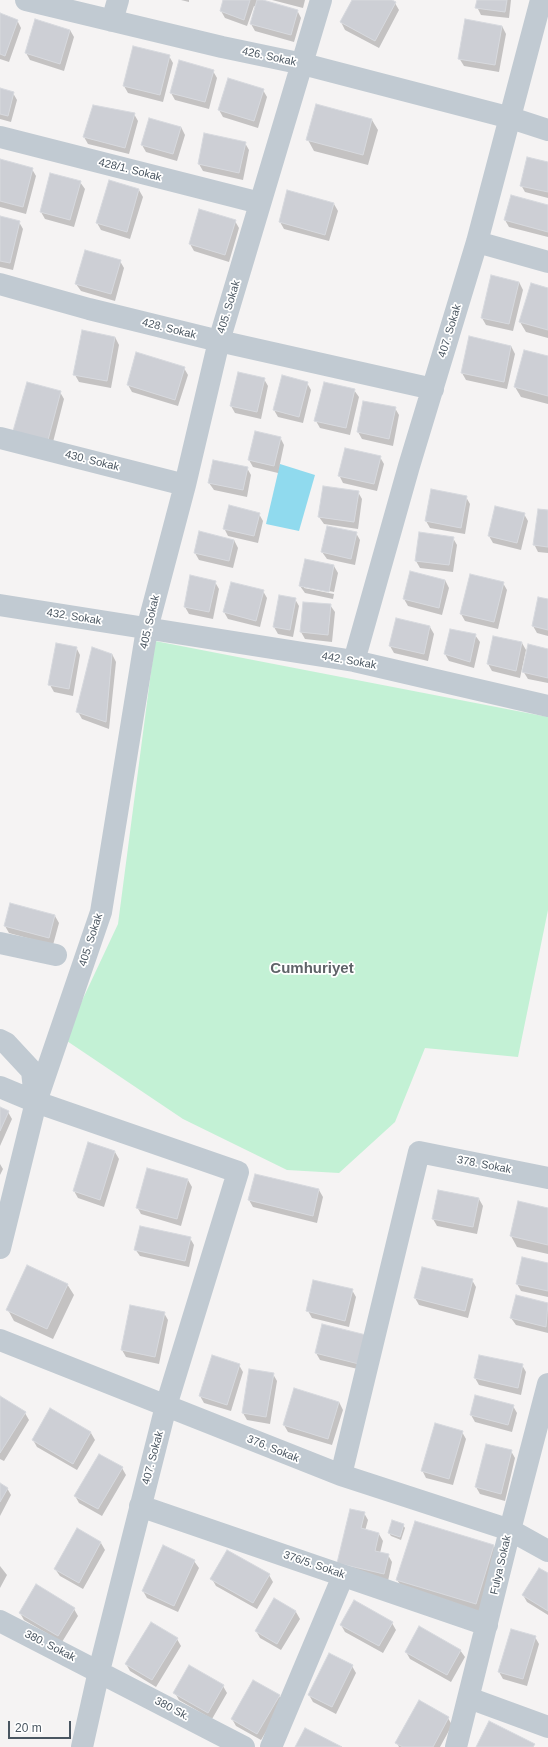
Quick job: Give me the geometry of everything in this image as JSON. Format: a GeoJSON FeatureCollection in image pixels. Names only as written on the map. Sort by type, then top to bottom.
{"type":"FeatureCollection","features":[{"type":"Feature","properties":{"kind":"street","name":"426. Sokak"},"geometry":{"type":"LineString","coordinates":[[26,0],[222,48],[303,64],[511,118],[548,130]]}},
{"type":"Feature","properties":{"kind":"street"},"geometry":{"type":"LineString","coordinates":[[112,21],[118,0]]}},
{"type":"Feature","properties":{"kind":"street","name":"405. Sokak"},"geometry":{"type":"LineString","coordinates":[[0,1248],[36,1102],[101,912],[147,630],[185,485],[219,341],[321,0]]}},
{"type":"Feature","properties":{"kind":"street","name":"407. Sokak"},"geometry":{"type":"LineString","coordinates":[[354,661],[409,466],[477,242],[541,0]]}},
{"type":"Feature","properties":{"kind":"street","name":"428/1. Sokak"},"geometry":{"type":"LineString","coordinates":[[0,137],[260,203]]}},
{"type":"Feature","properties":{"kind":"street"},"geometry":{"type":"LineString","coordinates":[[477,242],[548,262]]}},
{"type":"Feature","properties":{"kind":"street","name":"428. Sokak"},"geometry":{"type":"LineString","coordinates":[[0,284],[89,309],[219,341],[433,389]]}},
{"type":"Feature","properties":{"kind":"street","name":"430. Sokak"},"geometry":{"type":"LineString","coordinates":[[0,438],[185,485]]}},
{"type":"Feature","properties":{"kind":"street","name":"432. Sokak"},"geometry":{"type":"LineString","coordinates":[[0,605],[147,630]]}},
{"type":"Feature","properties":{"kind":"street","name":"442. Sokak"},"geometry":{"type":"LineString","coordinates":[[147,630],[354,661],[548,706]]}},
{"type":"Feature","properties":{"kind":"street"},"geometry":{"type":"LineString","coordinates":[[0,943],[56,955]]}},
{"type":"Feature","properties":{"kind":"street"},"geometry":{"type":"LineString","coordinates":[[0,1040],[6,1043],[32,1071],[36,1102],[0,1087]]}},
{"type":"Feature","properties":{"kind":"street","name":"407. Sokak"},"geometry":{"type":"LineString","coordinates":[[36,1102],[238,1172],[166,1406],[99,1671],[82,1747]]}},
{"type":"Feature","properties":{"kind":"street","name":"378. Sokak"},"geometry":{"type":"LineString","coordinates":[[341,1475],[420,1152],[548,1178]]}},
{"type":"Feature","properties":{"kind":"street","name":"376. Sokak"},"geometry":{"type":"LineString","coordinates":[[0,1340],[341,1475],[510,1530],[548,1550]]}},
{"type":"Feature","properties":{"kind":"street","name":"Fulya Sokak"},"geometry":{"type":"LineString","coordinates":[[456,1747],[548,1384]]}},
{"type":"Feature","properties":{"kind":"street","name":"376/5. Sokak"},"geometry":{"type":"LineString","coordinates":[[140,1506],[487,1625]]}},
{"type":"Feature","properties":{"kind":"street"},"geometry":{"type":"LineString","coordinates":[[271,1747],[344,1576]]}},
{"type":"Feature","properties":{"kind":"street","name":"380. Sokak"},"geometry":{"type":"LineString","coordinates":[[0,1621],[99,1671]]}},
{"type":"Feature","properties":{"kind":"street","name":"380 Sk."},"geometry":{"type":"LineString","coordinates":[[99,1671],[244,1747]]}},
{"type":"Feature","properties":{"kind":"street"},"geometry":{"type":"LineString","coordinates":[[469,1698],[548,1727]]}},
{"type":"Feature","properties":{"kind":"green space"},"geometry":{"type":"Polygon","coordinates":[[[155,641],[548,717],[548,910],[518,1057],[425,1048],[395,1122],[339,1173],[287,1170],[183,1119],[64,1039],[118,924],[155,641]]]}},
{"type":"Feature","properties":{"kind":"water"},"geometry":{"type":"Polygon","coordinates":[[[280,464],[315,475],[299,531],[266,524],[280,464]]]}},
{"type":"Feature","properties":{"kind":"building"},"geometry":{"type":"Polygon","coordinates":[[[223,0],[250,0],[244,20],[220,11],[223,0]]]}},
{"type":"Feature","properties":{"kind":"building"},"geometry":{"type":"Polygon","coordinates":[[[257,0],[263,0],[298,10],[291,35],[250,24],[257,0]]]}},
{"type":"Feature","properties":{"kind":"building"},"geometry":{"type":"Polygon","coordinates":[[[352,0],[392,0],[396,2],[375,41],[340,22],[352,0]]]}},
{"type":"Feature","properties":{"kind":"building"},"geometry":{"type":"Polygon","coordinates":[[[477,0],[507,0],[505,12],[475,8],[477,0]]]}},
{"type":"Feature","properties":{"kind":"building"},"geometry":{"type":"Polygon","coordinates":[[[0,13],[18,20],[5,56],[0,54],[0,13]]]}},
{"type":"Feature","properties":{"kind":"building"},"geometry":{"type":"Polygon","coordinates":[[[35,19],[70,30],[60,64],[25,53],[35,19]]]}},
{"type":"Feature","properties":{"kind":"building"},"geometry":{"type":"Polygon","coordinates":[[[465,19],[502,26],[495,65],[458,59],[465,19]]]}},
{"type":"Feature","properties":{"kind":"building"},"geometry":{"type":"Polygon","coordinates":[[[133,46],[170,55],[160,95],[123,86],[133,46]]]}},
{"type":"Feature","properties":{"kind":"building"},"geometry":{"type":"Polygon","coordinates":[[[179,60],[214,70],[205,102],[170,93],[179,60]]]}},
{"type":"Feature","properties":{"kind":"building"},"geometry":{"type":"Polygon","coordinates":[[[228,78],[264,89],[254,121],[218,110],[228,78]]]}},
{"type":"Feature","properties":{"kind":"building"},"geometry":{"type":"Polygon","coordinates":[[[0,88],[14,92],[8,116],[0,114],[0,88]]]}},
{"type":"Feature","properties":{"kind":"building"},"geometry":{"type":"Polygon","coordinates":[[[316,104],[372,119],[363,155],[306,140],[316,104]]]}},
{"type":"Feature","properties":{"kind":"building"},"geometry":{"type":"Polygon","coordinates":[[[93,105],[135,113],[125,148],[83,137],[93,105]]]}},
{"type":"Feature","properties":{"kind":"building"},"geometry":{"type":"Polygon","coordinates":[[[149,118],[181,127],[173,154],[141,145],[149,118]]]}},
{"type":"Feature","properties":{"kind":"building"},"geometry":{"type":"Polygon","coordinates":[[[204,133],[246,142],[239,173],[198,164],[204,133]]]}},
{"type":"Feature","properties":{"kind":"building"},"geometry":{"type":"Polygon","coordinates":[[[527,157],[548,162],[548,192],[520,186],[527,157]]]}},
{"type":"Feature","properties":{"kind":"building"},"geometry":{"type":"Polygon","coordinates":[[[0,159],[33,168],[23,207],[0,201],[0,159]]]}},
{"type":"Feature","properties":{"kind":"building"},"geometry":{"type":"Polygon","coordinates":[[[50,173],[81,181],[70,220],[40,212],[50,173]]]}},
{"type":"Feature","properties":{"kind":"building"},"geometry":{"type":"Polygon","coordinates":[[[109,180],[139,189],[127,232],[96,223],[109,180]]]}},
{"type":"Feature","properties":{"kind":"building"},"geometry":{"type":"Polygon","coordinates":[[[287,190],[334,203],[325,235],[279,222],[287,190]]]}},
{"type":"Feature","properties":{"kind":"building"},"geometry":{"type":"Polygon","coordinates":[[[511,195],[548,205],[548,232],[504,220],[511,195]]]}},
{"type":"Feature","properties":{"kind":"building"},"geometry":{"type":"Polygon","coordinates":[[[199,209],[236,220],[225,255],[189,244],[199,209]]]}},
{"type":"Feature","properties":{"kind":"building"},"geometry":{"type":"Polygon","coordinates":[[[0,216],[20,221],[10,263],[0,261],[0,216]]]}},
{"type":"Feature","properties":{"kind":"building"},"geometry":{"type":"Polygon","coordinates":[[[85,250],[121,260],[111,294],[75,284],[85,250]]]}},
{"type":"Feature","properties":{"kind":"building"},"geometry":{"type":"Polygon","coordinates":[[[491,275],[519,282],[509,324],[481,318],[491,275]]]}},
{"type":"Feature","properties":{"kind":"building"},"geometry":{"type":"Polygon","coordinates":[[[531,283],[548,288],[548,330],[519,322],[531,283]]]}},
{"type":"Feature","properties":{"kind":"building"},"geometry":{"type":"Polygon","coordinates":[[[82,330],[115,337],[107,381],[73,375],[82,330]]]}},
{"type":"Feature","properties":{"kind":"building"},"geometry":{"type":"Polygon","coordinates":[[[469,336],[511,346],[504,382],[461,373],[469,336]]]}},
{"type":"Feature","properties":{"kind":"building"},"geometry":{"type":"Polygon","coordinates":[[[524,350],[548,356],[548,396],[514,387],[524,350]]]}},
{"type":"Feature","properties":{"kind":"building"},"geometry":{"type":"Polygon","coordinates":[[[136,352],[185,367],[175,400],[127,385],[136,352]]]}},
{"type":"Feature","properties":{"kind":"building"},"geometry":{"type":"Polygon","coordinates":[[[238,372],[265,378],[257,412],[230,406],[238,372]]]}},
{"type":"Feature","properties":{"kind":"building"},"geometry":{"type":"Polygon","coordinates":[[[282,375],[308,382],[299,417],[273,410],[282,375]]]}},
{"type":"Feature","properties":{"kind":"building"},"geometry":{"type":"Polygon","coordinates":[[[27,382],[61,391],[48,440],[13,431],[27,382]]]}},
{"type":"Feature","properties":{"kind":"building"},"geometry":{"type":"Polygon","coordinates":[[[324,382],[355,389],[346,428],[314,421],[324,382]]]}},
{"type":"Feature","properties":{"kind":"building"},"geometry":{"type":"Polygon","coordinates":[[[363,401],[396,407],[389,439],[357,432],[363,401]]]}},
{"type":"Feature","properties":{"kind":"building"},"geometry":{"type":"Polygon","coordinates":[[[255,431],[281,437],[274,466],[248,460],[255,431]]]}},
{"type":"Feature","properties":{"kind":"building"},"geometry":{"type":"Polygon","coordinates":[[[345,448],[381,456],[374,484],[338,476],[345,448]]]}},
{"type":"Feature","properties":{"kind":"building"},"geometry":{"type":"Polygon","coordinates":[[[213,460],[248,467],[243,490],[208,483],[213,460]]]}},
{"type":"Feature","properties":{"kind":"building"},"geometry":{"type":"Polygon","coordinates":[[[323,486],[359,491],[354,522],[318,517],[323,486]]]}},
{"type":"Feature","properties":{"kind":"building"},"geometry":{"type":"Polygon","coordinates":[[[431,489],[467,496],[461,528],[425,521],[431,489]]]}},
{"type":"Feature","properties":{"kind":"building"},"geometry":{"type":"Polygon","coordinates":[[[229,505],[260,513],[254,536],[223,529],[229,505]]]}},
{"type":"Feature","properties":{"kind":"building"},"geometry":{"type":"Polygon","coordinates":[[[495,506],[525,513],[517,543],[488,536],[495,506]]]}},
{"type":"Feature","properties":{"kind":"building"},"geometry":{"type":"Polygon","coordinates":[[[538,509],[548,510],[548,547],[533,545],[538,509]]]}},
{"type":"Feature","properties":{"kind":"building"},"geometry":{"type":"Polygon","coordinates":[[[327,526],[357,532],[351,559],[321,552],[327,526]]]}},
{"type":"Feature","properties":{"kind":"building"},"geometry":{"type":"Polygon","coordinates":[[[199,531],[234,540],[229,561],[194,553],[199,531]]]}},
{"type":"Feature","properties":{"kind":"building"},"geometry":{"type":"Polygon","coordinates":[[[419,532],[454,537],[449,565],[415,561],[419,532]]]}},
{"type":"Feature","properties":{"kind":"building"},"geometry":{"type":"Polygon","coordinates":[[[305,559],[334,565],[329,592],[299,586],[305,559]]]}},
{"type":"Feature","properties":{"kind":"building"},"geometry":{"type":"Polygon","coordinates":[[[410,571],[445,580],[439,608],[403,599],[410,571]]]}},
{"type":"Feature","properties":{"kind":"building"},"geometry":{"type":"Polygon","coordinates":[[[470,574],[504,582],[494,622],[460,614],[470,574]]]}},
{"type":"Feature","properties":{"kind":"building"},"geometry":{"type":"Polygon","coordinates":[[[190,575],[216,581],[209,612],[184,607],[190,575]]]}},
{"type":"Feature","properties":{"kind":"building"},"geometry":{"type":"Polygon","coordinates":[[[231,582],[264,590],[256,621],[223,612],[231,582]]]}},
{"type":"Feature","properties":{"kind":"building"},"geometry":{"type":"Polygon","coordinates":[[[279,595],[296,598],[290,630],[273,627],[279,595]]]}},
{"type":"Feature","properties":{"kind":"building"},"geometry":{"type":"Polygon","coordinates":[[[538,597],[548,599],[548,630],[532,626],[538,597]]]}},
{"type":"Feature","properties":{"kind":"building"},"geometry":{"type":"Polygon","coordinates":[[[303,602],[331,604],[328,635],[300,632],[303,602]]]}},
{"type":"Feature","properties":{"kind":"building"},"geometry":{"type":"Polygon","coordinates":[[[396,618],[430,626],[424,654],[389,646],[396,618]]]}},
{"type":"Feature","properties":{"kind":"building"},"geometry":{"type":"Polygon","coordinates":[[[450,629],[476,634],[470,662],[444,654],[450,629]]]}},
{"type":"Feature","properties":{"kind":"building"},"geometry":{"type":"Polygon","coordinates":[[[493,636],[522,642],[516,671],[487,664],[493,636]]]}},
{"type":"Feature","properties":{"kind":"building"},"geometry":{"type":"Polygon","coordinates":[[[56,643],[77,647],[69,689],[48,685],[56,643]]]}},
{"type":"Feature","properties":{"kind":"building"},"geometry":{"type":"Polygon","coordinates":[[[528,644],[548,649],[548,678],[522,672],[528,644]]]}},
{"type":"Feature","properties":{"kind":"building"},"geometry":{"type":"Polygon","coordinates":[[[92,647],[112,654],[106,722],[76,712],[92,647]]]}},
{"type":"Feature","properties":{"kind":"building"},"geometry":{"type":"Polygon","coordinates":[[[10,903],[55,915],[49,938],[4,926],[10,903]]]}},
{"type":"Feature","properties":{"kind":"building"},"geometry":{"type":"Polygon","coordinates":[[[0,1107],[9,1111],[0,1131],[0,1107]]]}},
{"type":"Feature","properties":{"kind":"building"},"geometry":{"type":"Polygon","coordinates":[[[88,1142],[115,1151],[100,1200],[73,1191],[88,1142]]]}},
{"type":"Feature","properties":{"kind":"building"},"geometry":{"type":"Polygon","coordinates":[[[147,1168],[188,1179],[177,1219],[136,1208],[147,1168]]]}},
{"type":"Feature","properties":{"kind":"building"},"geometry":{"type":"Polygon","coordinates":[[[255,1174],[319,1189],[313,1216],[248,1200],[255,1174]]]}},
{"type":"Feature","properties":{"kind":"building"},"geometry":{"type":"Polygon","coordinates":[[[438,1190],[479,1198],[473,1227],[432,1219],[438,1190]]]}},
{"type":"Feature","properties":{"kind":"building"},"geometry":{"type":"Polygon","coordinates":[[[518,1201],[548,1208],[548,1245],[510,1236],[518,1201]]]}},
{"type":"Feature","properties":{"kind":"building"},"geometry":{"type":"Polygon","coordinates":[[[140,1226],[191,1237],[185,1261],[134,1250],[140,1226]]]}},
{"type":"Feature","properties":{"kind":"building"},"geometry":{"type":"Polygon","coordinates":[[[522,1257],[548,1263],[548,1291],[516,1284],[522,1257]]]}},
{"type":"Feature","properties":{"kind":"building"},"geometry":{"type":"Polygon","coordinates":[[[27,1265],[68,1284],[47,1329],[6,1310],[27,1265]]]}},
{"type":"Feature","properties":{"kind":"building"},"geometry":{"type":"Polygon","coordinates":[[[422,1267],[473,1279],[465,1311],[414,1298],[422,1267]]]}},
{"type":"Feature","properties":{"kind":"building"},"geometry":{"type":"Polygon","coordinates":[[[313,1280],[353,1289],[345,1321],[306,1311],[313,1280]]]}},
{"type":"Feature","properties":{"kind":"building"},"geometry":{"type":"Polygon","coordinates":[[[516,1295],[548,1303],[546,1327],[510,1318],[516,1295]]]}},
{"type":"Feature","properties":{"kind":"building"},"geometry":{"type":"Polygon","coordinates":[[[130,1305],[165,1312],[155,1357],[121,1350],[130,1305]]]}},
{"type":"Feature","properties":{"kind":"building"},"geometry":{"type":"Polygon","coordinates":[[[322,1324],[366,1335],[359,1364],[315,1353],[322,1324]]]}},
{"type":"Feature","properties":{"kind":"building"},"geometry":{"type":"Polygon","coordinates":[[[212,1355],[240,1364],[227,1405],[199,1396],[212,1355]]]}},
{"type":"Feature","properties":{"kind":"building"},"geometry":{"type":"Polygon","coordinates":[[[479,1355],[523,1364],[518,1388],[474,1378],[479,1355]]]}},
{"type":"Feature","properties":{"kind":"building"},"geometry":{"type":"Polygon","coordinates":[[[249,1369],[274,1373],[266,1417],[242,1413],[249,1369]]]}},
{"type":"Feature","properties":{"kind":"building"},"geometry":{"type":"Polygon","coordinates":[[[294,1388],[339,1402],[328,1439],[283,1425],[294,1388]]]}},
{"type":"Feature","properties":{"kind":"building"},"geometry":{"type":"Polygon","coordinates":[[[475,1395],[514,1405],[508,1425],[470,1415],[475,1395]]]}},
{"type":"Feature","properties":{"kind":"building"},"geometry":{"type":"Polygon","coordinates":[[[0,1396],[26,1412],[0,1453],[0,1396]]]}},
{"type":"Feature","properties":{"kind":"building"},"geometry":{"type":"Polygon","coordinates":[[[50,1408],[91,1432],[73,1464],[32,1440],[50,1408]]]}},
{"type":"Feature","properties":{"kind":"building"},"geometry":{"type":"Polygon","coordinates":[[[435,1423],[463,1431],[449,1479],[421,1471],[435,1423]]]}},
{"type":"Feature","properties":{"kind":"building"},"geometry":{"type":"Polygon","coordinates":[[[486,1444],[512,1450],[501,1494],[475,1487],[486,1444]]]}},
{"type":"Feature","properties":{"kind":"building"},"geometry":{"type":"Polygon","coordinates":[[[99,1454],[123,1467],[98,1509],[74,1496],[99,1454]]]}},
{"type":"Feature","properties":{"kind":"building"},"geometry":{"type":"Polygon","coordinates":[[[0,1483],[8,1488],[0,1502],[0,1483]]]}},
{"type":"Feature","properties":{"kind":"building"},"geometry":{"type":"Polygon","coordinates":[[[350,1509],[365,1512],[361,1528],[379,1533],[375,1551],[389,1554],[384,1574],[337,1563],[350,1509]]]}},
{"type":"Feature","properties":{"kind":"building"},"geometry":{"type":"Polygon","coordinates":[[[392,1520],[404,1524],[400,1537],[388,1533],[392,1520]]]}},
{"type":"Feature","properties":{"kind":"building"},"geometry":{"type":"Polygon","coordinates":[[[415,1521],[494,1545],[476,1604],[396,1580],[415,1521]]]}},
{"type":"Feature","properties":{"kind":"building"},"geometry":{"type":"Polygon","coordinates":[[[77,1528],[101,1542],[79,1583],[54,1569],[77,1528]]]}},
{"type":"Feature","properties":{"kind":"building"},"geometry":{"type":"Polygon","coordinates":[[[163,1545],[195,1560],[174,1606],[142,1591],[163,1545]]]}},
{"type":"Feature","properties":{"kind":"building"},"geometry":{"type":"Polygon","coordinates":[[[227,1550],[270,1574],[253,1603],[210,1579],[227,1550]]]}},
{"type":"Feature","properties":{"kind":"building"},"geometry":{"type":"Polygon","coordinates":[[[539,1568],[548,1573],[548,1611],[522,1595],[539,1568]]]}},
{"type":"Feature","properties":{"kind":"building"},"geometry":{"type":"Polygon","coordinates":[[[36,1584],[75,1608],[58,1636],[19,1613],[36,1584]]]}},
{"type":"Feature","properties":{"kind":"building"},"geometry":{"type":"Polygon","coordinates":[[[274,1598],[296,1611],[277,1644],[255,1631],[274,1598]]]}},
{"type":"Feature","properties":{"kind":"building"},"geometry":{"type":"Polygon","coordinates":[[[354,1600],[393,1622],[379,1646],[340,1625],[354,1600]]]}},
{"type":"Feature","properties":{"kind":"building"},"geometry":{"type":"Polygon","coordinates":[[[151,1622],[178,1638],[152,1680],[125,1664],[151,1622]]]}},
{"type":"Feature","properties":{"kind":"building"},"geometry":{"type":"Polygon","coordinates":[[[419,1626],[461,1650],[447,1675],[405,1652],[419,1626]]]}},
{"type":"Feature","properties":{"kind":"building"},"geometry":{"type":"Polygon","coordinates":[[[511,1629],[536,1636],[523,1679],[498,1672],[511,1629]]]}},
{"type":"Feature","properties":{"kind":"building"},"geometry":{"type":"Polygon","coordinates":[[[329,1653],[353,1665],[332,1707],[308,1695],[329,1653]]]}},
{"type":"Feature","properties":{"kind":"building"},"geometry":{"type":"Polygon","coordinates":[[[189,1665],[224,1685],[208,1713],[173,1693],[189,1665]]]}},
{"type":"Feature","properties":{"kind":"building"},"geometry":{"type":"Polygon","coordinates":[[[253,1680],[280,1695],[257,1734],[231,1719],[253,1680]]]}},
{"type":"Feature","properties":{"kind":"building"},"geometry":{"type":"Polygon","coordinates":[[[419,1700],[449,1717],[433,1747],[403,1747],[395,1743],[419,1700]]]}},
{"type":"Feature","properties":{"kind":"building"},"geometry":{"type":"Polygon","coordinates":[[[489,1721],[535,1744],[533,1747],[476,1747],[489,1721]]]}},
{"type":"Feature","properties":{"kind":"building"},"geometry":{"type":"Polygon","coordinates":[[[305,1728],[342,1747],[295,1747],[305,1728]]]}},
{"type":"Feature","properties":{"kind":"district","name":"Cumhuriyet"},"geometry":{"type":"Point","coordinates":[312,969]}}]}
